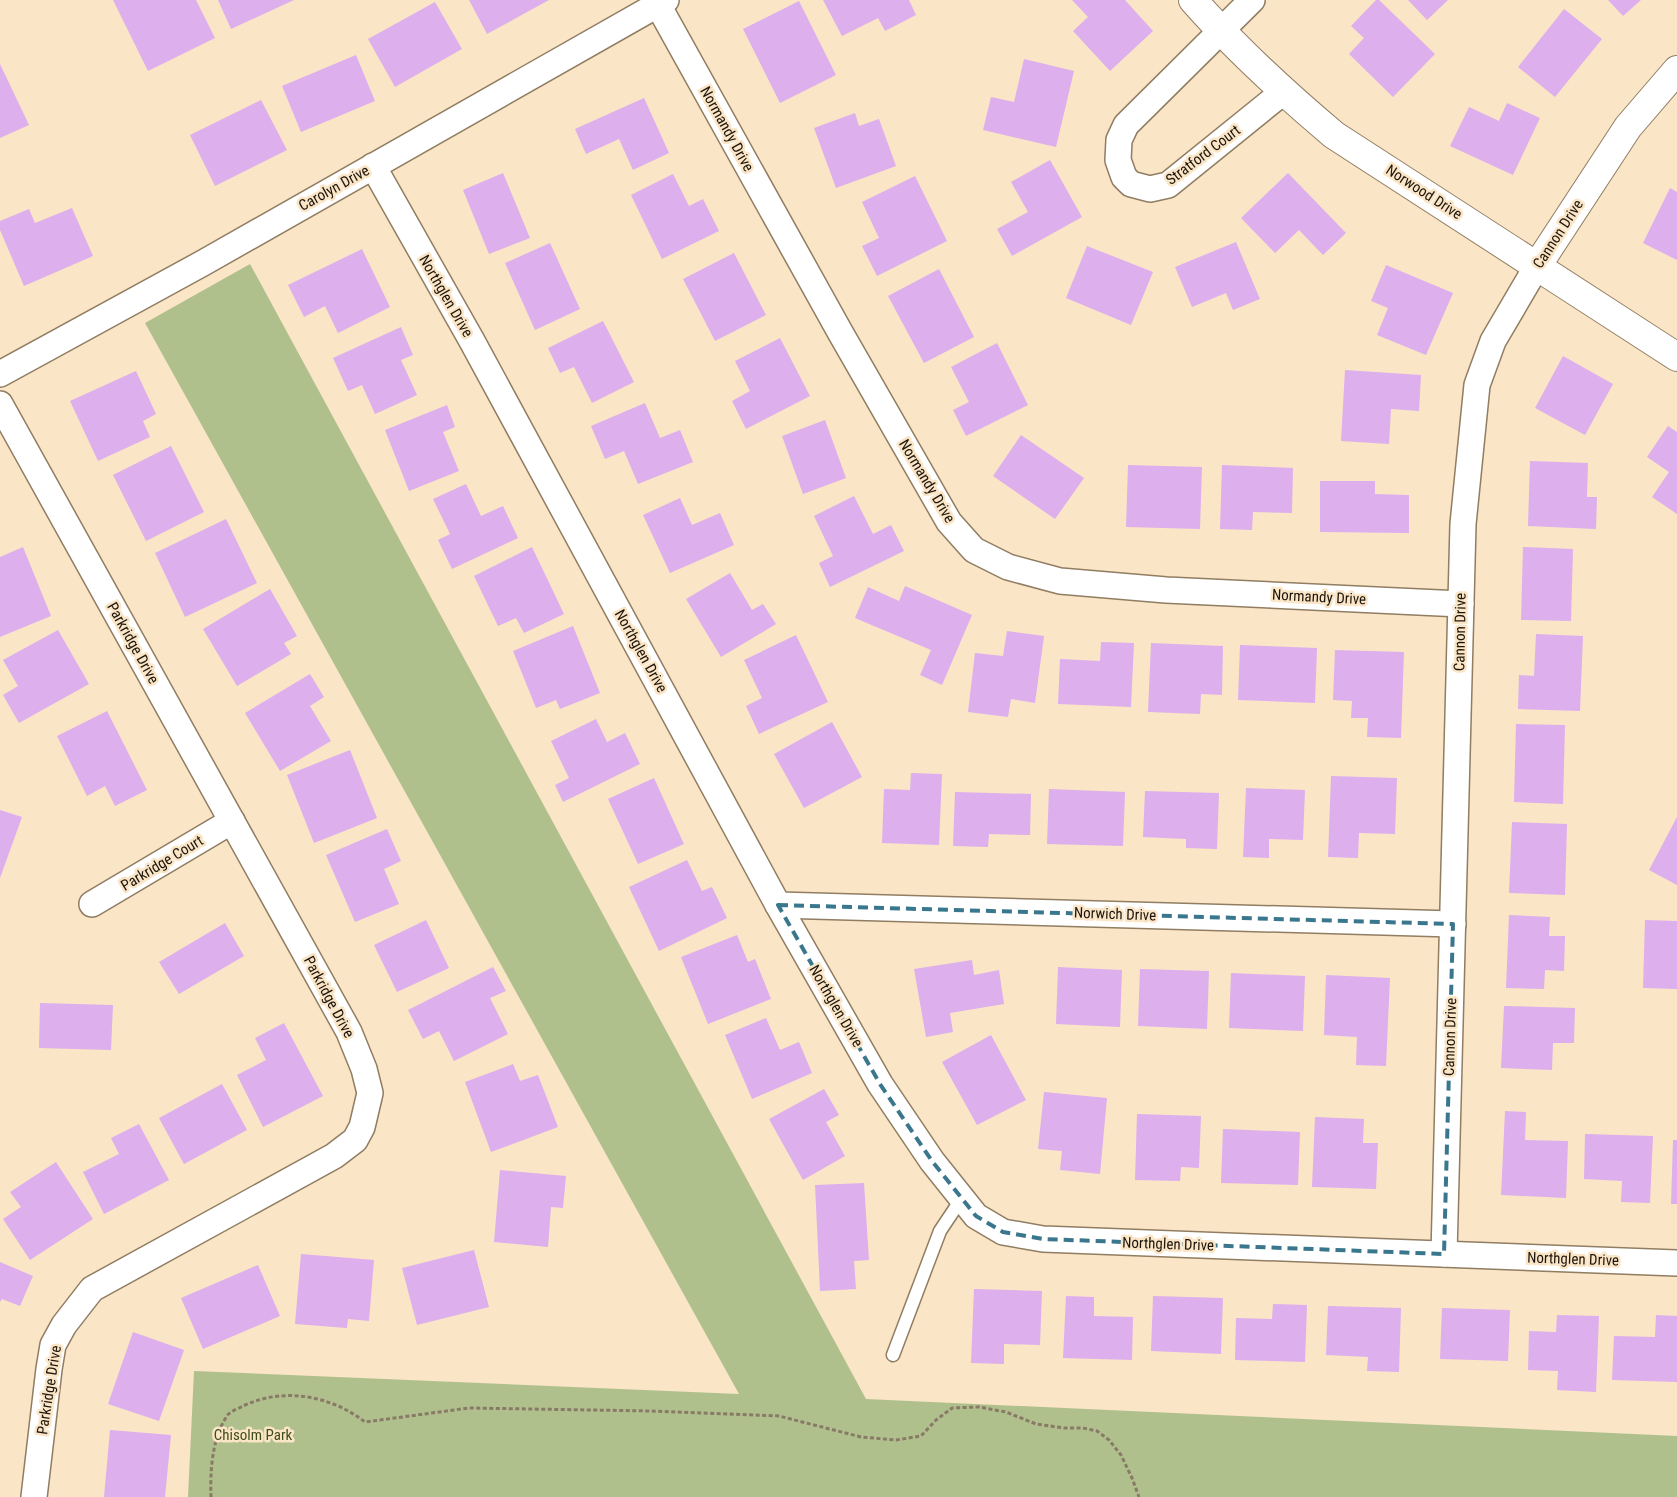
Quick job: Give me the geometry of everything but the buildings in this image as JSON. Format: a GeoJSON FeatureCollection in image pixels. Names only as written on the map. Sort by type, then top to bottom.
{"type":"FeatureCollection","features":[{"type":"Feature","properties":{"kind":"main road","name":"Norwood Drive"},"geometry":{"type":"LineString","coordinates":[[1193,0],[1221,31],[1284,92],[1334,135],[1677,357]]}},
{"type":"Feature","properties":{"kind":"main road","name":"Cannon Drive"},"geometry":{"type":"LineString","coordinates":[[1537,266],[1628,127],[1677,70]]}},
{"type":"Feature","properties":{"kind":"street","name":"Stratford Court"},"geometry":{"type":"LineString","coordinates":[[1252,0],[1126,125],[1119,140],[1118,160],[1124,177],[1131,184],[1150,189],[1168,185],[1284,92]]}},
{"type":"Feature","properties":{"kind":"street","name":"Carolyn Drive"},"geometry":{"type":"LineString","coordinates":[[0,374],[203,263],[662,2]]}},
{"type":"Feature","properties":{"kind":"street","name":"Normandy Drive"},"geometry":{"type":"LineString","coordinates":[[662,2],[835,323],[949,522],[974,550],[1008,566],[1060,581],[1166,590],[1461,604]]}},
{"type":"Feature","properties":{"kind":"street","name":"Northglen Drive"},"geometry":{"type":"LineString","coordinates":[[373,166],[472,341],[778,905],[880,1084],[932,1161],[976,1216],[1003,1232],[1043,1239],[1677,1263]]}},
{"type":"Feature","properties":{"kind":"street","name":"Cannon Drive"},"geometry":{"type":"LineString","coordinates":[[1444,1254],[1463,524],[1477,385],[1493,341],[1537,266]]}},
{"type":"Feature","properties":{"kind":"street","name":"Parkridge Drive"},"geometry":{"type":"LineString","coordinates":[[0,404],[348,1032],[364,1069],[370,1093],[362,1127],[355,1140],[334,1156],[92,1289],[64,1325],[53,1345],[34,1497]]}},
{"type":"Feature","properties":{"kind":"street","name":"Parkridge Court"},"geometry":{"type":"LineString","coordinates":[[92,904],[232,821]]}},
{"type":"Feature","properties":{"kind":"street","name":"Norwich Drive"},"geometry":{"type":"LineString","coordinates":[[778,905],[1452,924]]}},
{"type":"Feature","properties":{"kind":"lane"},"geometry":{"type":"LineString","coordinates":[[893,1355],[940,1231],[962,1198]]}},
{"type":"Feature","properties":{"kind":"path"},"geometry":{"type":"LineString","coordinates":[[211,1497],[211,1480],[217,1436],[228,1414],[250,1403],[285,1395],[314,1398],[338,1405],[365,1422],[470,1408],[779,1416],[861,1437],[896,1440],[921,1436],[936,1420],[952,1408],[979,1407],[1006,1412],[1036,1424],[1097,1431],[1109,1440],[1121,1455],[1139,1497]]}},
{"type":"Feature","properties":{"kind":"highlighted area"},"geometry":{"type":"Polygon","coordinates":[[[778,905],[1453,924],[1444,1254],[1043,1239],[1003,1232],[976,1216],[932,1161],[880,1084],[778,905]]]}},
{"type":"Feature","properties":{"kind":"green space","name":"Chisolm Park"},"geometry":{"type":"Polygon","coordinates":[[[250,264],[866,1399],[1677,1436],[1677,1497],[188,1497],[194,1371],[739,1394],[145,323],[250,264]]]}}]}
